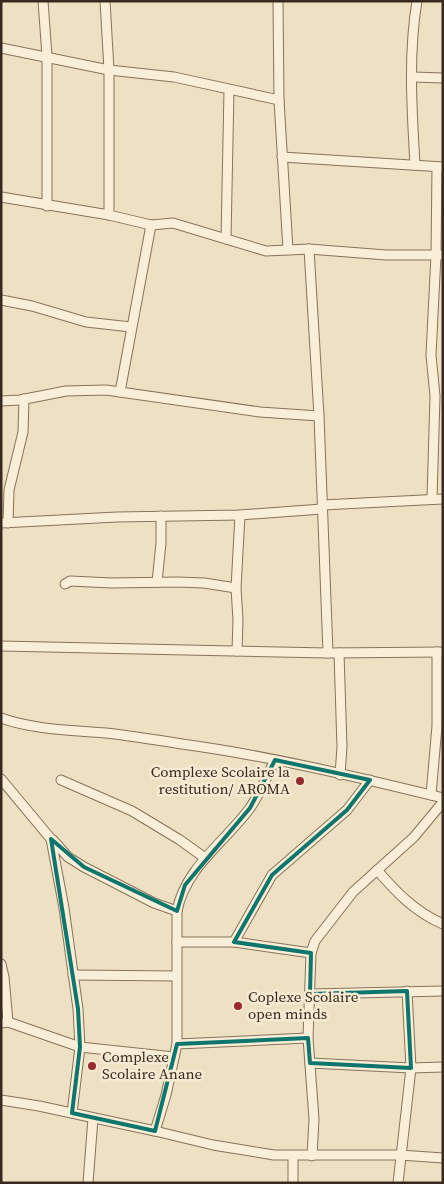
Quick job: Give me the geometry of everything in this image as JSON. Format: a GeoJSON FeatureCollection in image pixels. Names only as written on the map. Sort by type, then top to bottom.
{"type":"FeatureCollection","features":[{"type":"Feature","properties":{"kind":"street"},"geometry":{"type":"LineString","coordinates":[[43,1],[47,56],[47,206]]}},
{"type":"Feature","properties":{"kind":"street"},"geometry":{"type":"LineString","coordinates":[[105,1],[109,70],[109,215]]}},
{"type":"Feature","properties":{"kind":"street"},"geometry":{"type":"LineString","coordinates":[[278,1],[279,100],[288,250]]}},
{"type":"Feature","properties":{"kind":"street"},"geometry":{"type":"LineString","coordinates":[[415,165],[412,117],[414,21],[417,1]]}},
{"type":"Feature","properties":{"kind":"street"},"geometry":{"type":"LineString","coordinates":[[1,48],[109,70],[174,77],[279,100]]}},
{"type":"Feature","properties":{"kind":"street"},"geometry":{"type":"LineString","coordinates":[[413,77],[443,78]]}},
{"type":"Feature","properties":{"kind":"street"},"geometry":{"type":"LineString","coordinates":[[226,239],[229,90]]}},
{"type":"Feature","properties":{"kind":"street"},"geometry":{"type":"LineString","coordinates":[[282,157],[440,167],[439,255],[431,355],[439,396],[432,499]]}},
{"type":"Feature","properties":{"kind":"street"},"geometry":{"type":"LineString","coordinates":[[1,198],[109,215],[151,226],[174,223],[266,251],[309,249],[386,255],[439,255]]}},
{"type":"Feature","properties":{"kind":"street"},"geometry":{"type":"LineString","coordinates":[[120,392],[151,226]]}},
{"type":"Feature","properties":{"kind":"street"},"geometry":{"type":"LineString","coordinates":[[309,249],[319,416],[328,653]]}},
{"type":"Feature","properties":{"kind":"street"},"geometry":{"type":"LineString","coordinates":[[1,300],[32,306],[86,322],[131,327]]}},
{"type":"Feature","properties":{"kind":"street"},"geometry":{"type":"LineString","coordinates":[[1,401],[24,399],[66,391],[106,390],[260,412],[319,416]]}},
{"type":"Feature","properties":{"kind":"street"},"geometry":{"type":"LineString","coordinates":[[24,399],[23,432],[9,490],[4,523],[161,516],[240,515],[322,507],[443,499]]}},
{"type":"Feature","properties":{"kind":"street"},"geometry":{"type":"LineString","coordinates":[[237,651],[236,588],[240,515]]}},
{"type":"Feature","properties":{"kind":"street"},"geometry":{"type":"LineString","coordinates":[[157,582],[161,543],[161,516]]}},
{"type":"Feature","properties":{"kind":"street"},"geometry":{"type":"LineString","coordinates":[[65,584],[70,581],[204,583],[236,588]]}},
{"type":"Feature","properties":{"kind":"street"},"geometry":{"type":"LineString","coordinates":[[1,646],[328,653],[440,652],[438,726],[431,795]]}},
{"type":"Feature","properties":{"kind":"street"},"geometry":{"type":"LineString","coordinates":[[339,653],[342,746],[340,774]]}},
{"type":"Feature","properties":{"kind":"street"},"geometry":{"type":"LineString","coordinates":[[1,718],[16,724],[107,733],[214,748],[370,780],[443,798]]}},
{"type":"Feature","properties":{"kind":"street"},"geometry":{"type":"LineString","coordinates":[[156,1131],[177,1044],[177,911],[185,885],[205,858],[250,808],[275,760]]}},
{"type":"Feature","properties":{"kind":"street"},"geometry":{"type":"LineString","coordinates":[[1,779],[68,857],[154,903],[177,911]]}},
{"type":"Feature","properties":{"kind":"street"},"geometry":{"type":"LineString","coordinates":[[61,780],[153,822],[205,858]]}},
{"type":"Feature","properties":{"kind":"street"},"geometry":{"type":"LineString","coordinates":[[234,942],[272,875],[347,810],[370,780]]}},
{"type":"Feature","properties":{"kind":"street"},"geometry":{"type":"LineString","coordinates":[[312,1156],[314,1119],[308,1038],[311,953],[315,941],[353,892],[414,837],[443,802]]}},
{"type":"Feature","properties":{"kind":"street"},"geometry":{"type":"LineString","coordinates":[[52,839],[78,1009],[80,1047],[72,1113]]}},
{"type":"Feature","properties":{"kind":"street"},"geometry":{"type":"LineString","coordinates":[[377,870],[399,896],[420,912],[443,924]]}},
{"type":"Feature","properties":{"kind":"street"},"geometry":{"type":"LineString","coordinates":[[177,942],[234,942],[311,953]]}},
{"type":"Feature","properties":{"kind":"street"},"geometry":{"type":"LineString","coordinates":[[1,964],[4,976],[4,1022],[80,1047],[174,1057]]}},
{"type":"Feature","properties":{"kind":"street"},"geometry":{"type":"LineString","coordinates":[[73,975],[176,976]]}},
{"type":"Feature","properties":{"kind":"street"},"geometry":{"type":"LineString","coordinates":[[310,994],[443,990]]}},
{"type":"Feature","properties":{"kind":"street"},"geometry":{"type":"LineString","coordinates":[[398,1183],[411,1068],[407,991]]}},
{"type":"Feature","properties":{"kind":"street"},"geometry":{"type":"LineString","coordinates":[[177,1044],[308,1038]]}},
{"type":"Feature","properties":{"kind":"street"},"geometry":{"type":"LineString","coordinates":[[310,1063],[411,1068],[443,1067]]}},
{"type":"Feature","properties":{"kind":"street"},"geometry":{"type":"LineString","coordinates":[[1,1100],[72,1113],[213,1145],[274,1155],[443,1158]]}},
{"type":"Feature","properties":{"kind":"street"},"geometry":{"type":"LineString","coordinates":[[88,1183],[94,1118]]}},
{"type":"Feature","properties":{"kind":"street"},"geometry":{"type":"LineString","coordinates":[[293,1156],[294,1183]]}},
{"type":"Feature","properties":{"kind":"highlighted area"},"geometry":{"type":"Polygon","coordinates":[[[275,760],[370,780],[347,810],[272,875],[234,942],[311,953],[310,994],[407,991],[411,1068],[310,1063],[308,1038],[177,1044],[155,1131],[72,1113],[80,1047],[78,1009],[51,839],[84,867],[177,911],[185,885],[250,808],[275,760]]]}},
{"type":"Feature","properties":{"kind":"place","name":"Complexe Scolaire la restitution/ AROMA"},"geometry":{"type":"Point","coordinates":[300,781]}},
{"type":"Feature","properties":{"kind":"place","name":"Coplexe Scolaire open minds"},"geometry":{"type":"Point","coordinates":[238,1006]}},
{"type":"Feature","properties":{"kind":"place","name":"Complexe Scolaire Anane"},"geometry":{"type":"Point","coordinates":[92,1066]}}]}
